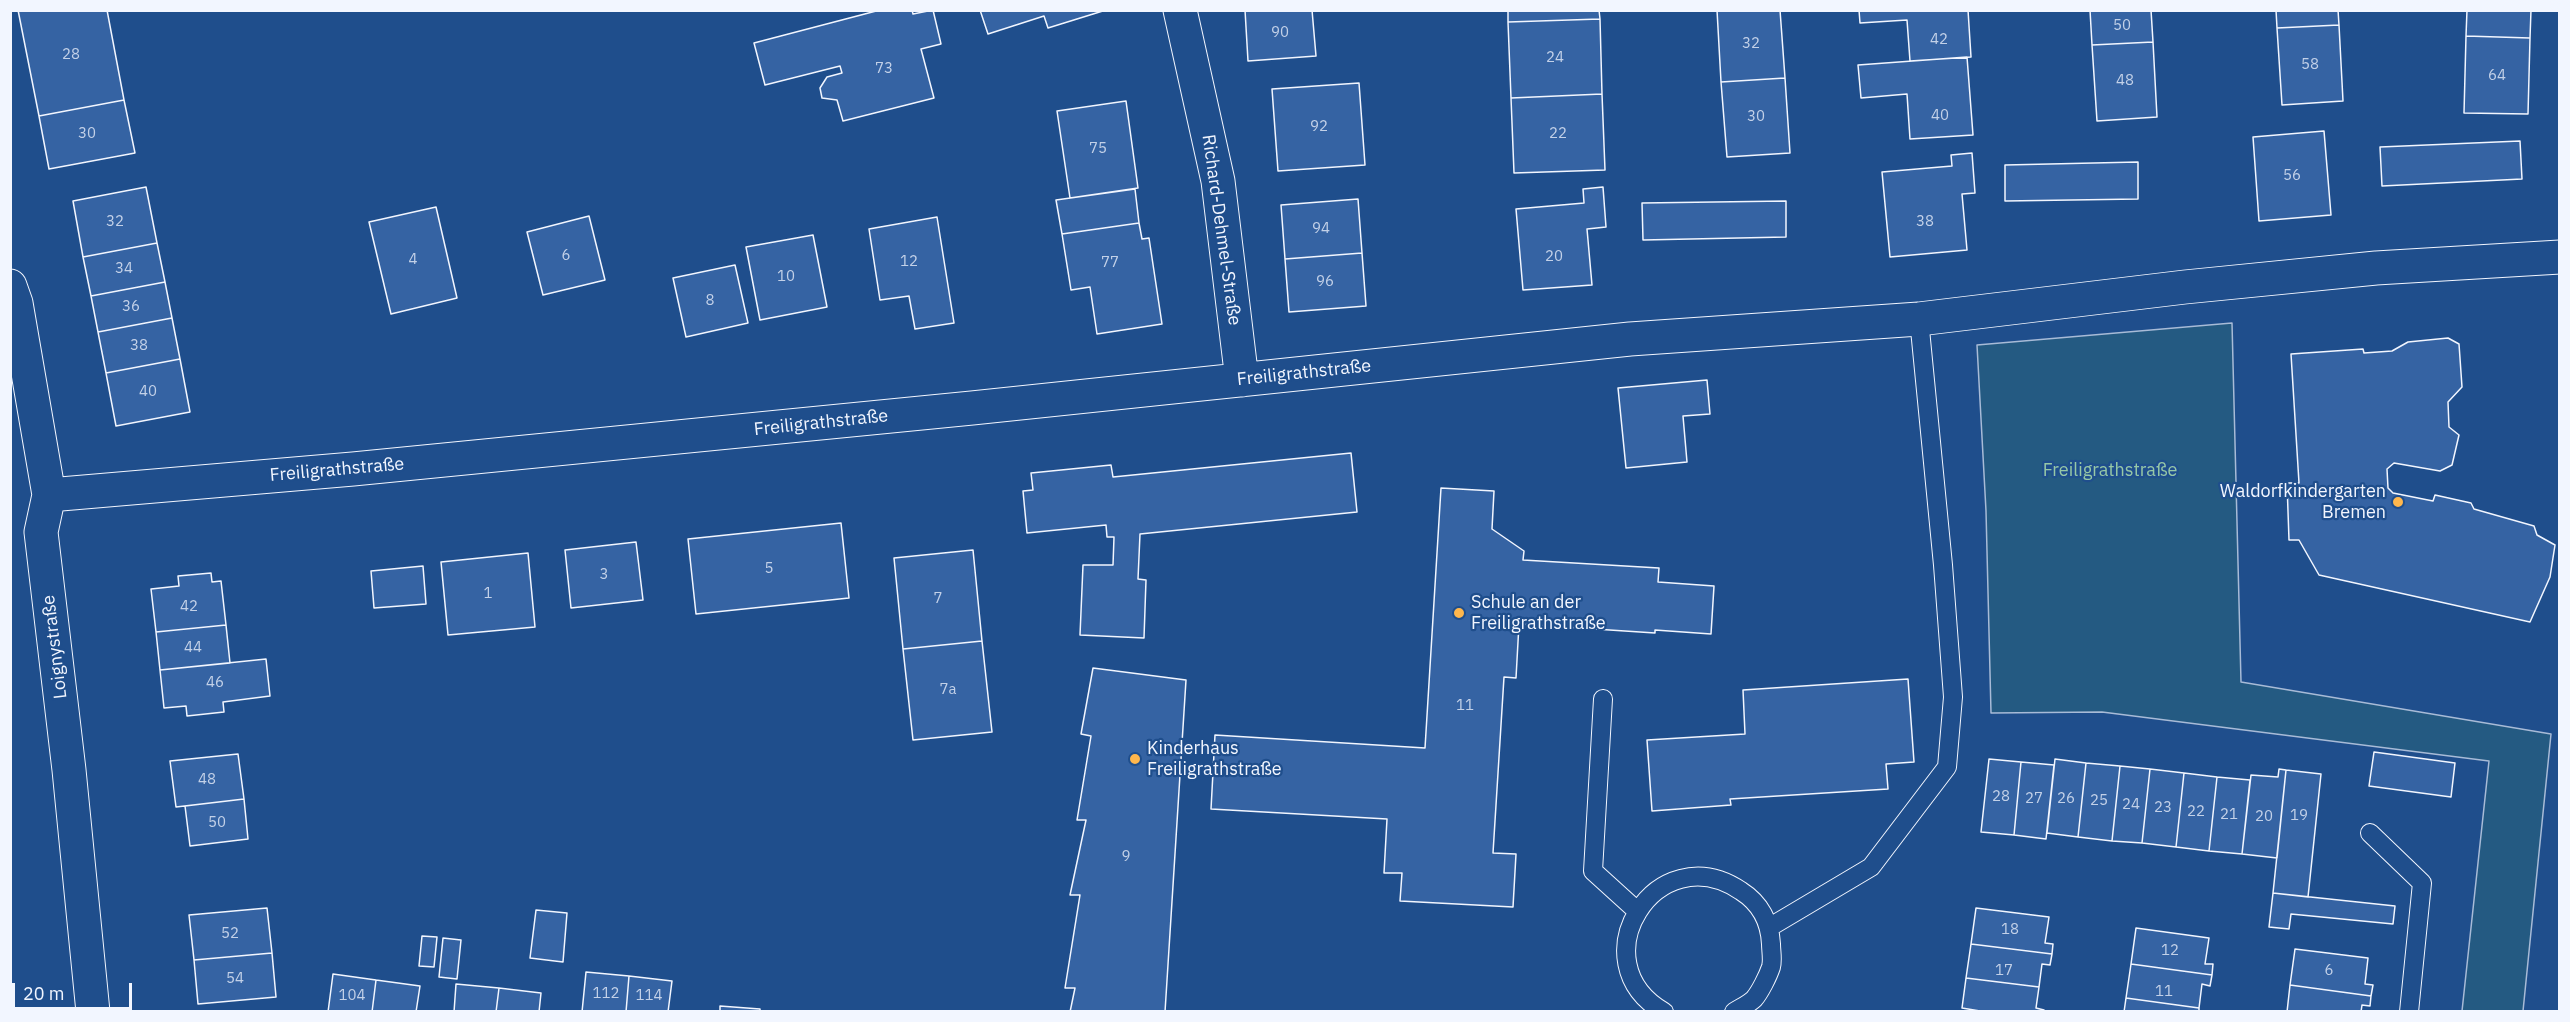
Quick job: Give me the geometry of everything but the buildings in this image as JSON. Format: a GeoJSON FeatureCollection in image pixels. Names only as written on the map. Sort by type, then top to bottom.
{"type":"FeatureCollection","features":[{"type":"Feature","properties":{"kind":"street","name":"Richard-Dehmel-Straße"},"geometry":{"type":"LineString","coordinates":[[1180,10],[1218,181],[1242,380]]}},
{"type":"Feature","properties":{"kind":"street","name":"Freiligrathstraße"},"geometry":{"type":"LineString","coordinates":[[49,495],[377,467],[1630,339],[1919,319],[2185,287],[2376,268],[2559,257]]}},
{"type":"Feature","properties":{"kind":"street","name":"Loignystraße"},"geometry":{"type":"LineString","coordinates":[[10,286],[16,303],[49,495],[41,532],[69,770],[93,1011]]}},
{"type":"Feature","properties":{"kind":"lane"},"geometry":{"type":"LineString","coordinates":[[1770,927],[1871,867],[1947,767],[1953,697],[1943,565],[1919,319]]}},
{"type":"Feature","properties":{"kind":"lane"},"geometry":{"type":"LineString","coordinates":[[1603,699],[1593,871],[1636,910]]}},
{"type":"Feature","properties":{"kind":"lane"},"geometry":{"type":"LineString","coordinates":[[2370,833],[2422,883],[2409,1011]]}},
{"type":"Feature","properties":{"kind":"lane"},"geometry":{"type":"LineString","coordinates":[[1664,1011],[1647,1002],[1628,968],[1626,938],[1636,910],[1660,886],[1692,876],[1725,880],[1753,898],[1770,927],[1772,966],[1753,1000],[1734,1011]]}},
{"type":"Feature","properties":{"kind":"green space","name":"Freiligrathstraße"},"geometry":{"type":"Polygon","coordinates":[[[2232,323],[2241,682],[2551,734],[2523,1011],[2462,1011],[2489,761],[2102,712],[1991,713],[1986,511],[1977,345],[2232,323]]]}},
{"type":"Feature","properties":{"kind":"place","name":"Waldorfkindergarten Bremen"},"geometry":{"type":"Point","coordinates":[2398,502]}},
{"type":"Feature","properties":{"kind":"place","name":"Schule an der Freiligrathstraße"},"geometry":{"type":"Point","coordinates":[1459,613]}},
{"type":"Feature","properties":{"kind":"place","name":"Kinderhaus Freiligrathstraße"},"geometry":{"type":"Point","coordinates":[1135,759]}}]}
